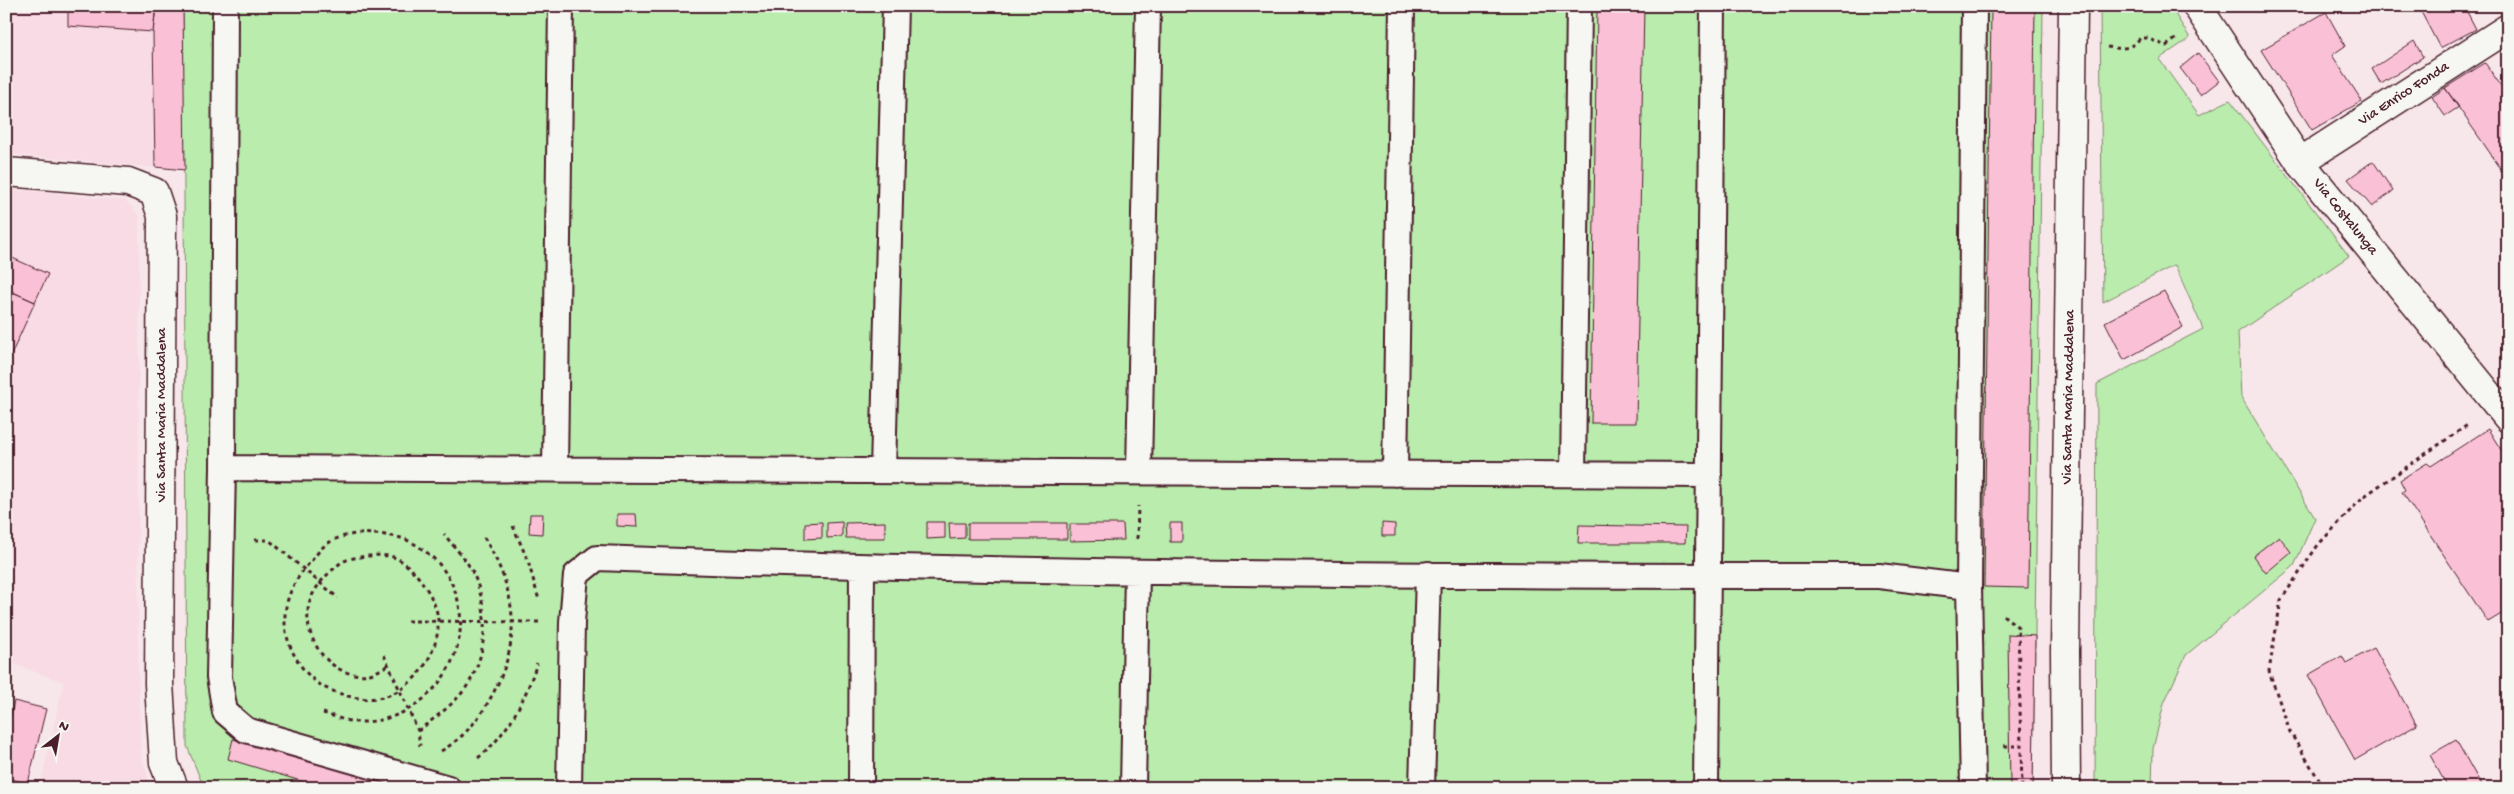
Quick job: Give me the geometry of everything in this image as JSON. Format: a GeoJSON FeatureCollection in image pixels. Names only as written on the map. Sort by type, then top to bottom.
{"type":"FeatureCollection","features":[{"type":"Feature","properties":{"kind":"street","name":"Via Santa Maria Maddalena"},"geometry":{"type":"LineString","coordinates":[[2066,788],[2065,652],[2073,6]]}},
{"type":"Feature","properties":{"kind":"street","name":"Via Costalunga"},"geometry":{"type":"LineString","coordinates":[[2198,6],[2300,162],[2503,411]]}},
{"type":"Feature","properties":{"kind":"street","name":"Via Enrico Fonda"},"geometry":{"type":"LineString","coordinates":[[2300,162],[2508,28]]}},
{"type":"Feature","properties":{"kind":"street","name":"Via Santa Maria Maddalena"},"geometry":{"type":"LineString","coordinates":[[6,172],[128,182],[154,192],[162,216],[159,684],[164,764],[174,788]]}},
{"type":"Feature","properties":{"kind":"lane"},"geometry":{"type":"LineString","coordinates":[[225,6],[223,468],[219,677],[225,712],[246,730],[448,788]]}},
{"type":"Feature","properties":{"kind":"lane"},"geometry":{"type":"LineString","coordinates":[[555,469],[561,6]]}},
{"type":"Feature","properties":{"kind":"lane"},"geometry":{"type":"LineString","coordinates":[[883,471],[895,6]]}},
{"type":"Feature","properties":{"kind":"lane"},"geometry":{"type":"LineString","coordinates":[[1139,472],[1148,6]]}},
{"type":"Feature","properties":{"kind":"lane"},"geometry":{"type":"LineString","coordinates":[[1394,474],[1402,6]]}},
{"type":"Feature","properties":{"kind":"lane"},"geometry":{"type":"LineString","coordinates":[[1573,474],[1579,6]]}},
{"type":"Feature","properties":{"kind":"lane"},"geometry":{"type":"LineString","coordinates":[[1706,788],[1713,6]]}},
{"type":"Feature","properties":{"kind":"lane"},"geometry":{"type":"LineString","coordinates":[[1973,788],[1970,590],[1974,6]]}},
{"type":"Feature","properties":{"kind":"lane"},"geometry":{"type":"LineString","coordinates":[[223,468],[1709,475]]}},
{"type":"Feature","properties":{"kind":"lane"},"geometry":{"type":"LineString","coordinates":[[569,788],[572,622],[576,575],[597,558],[862,568],[1137,572],[1879,576],[1970,590]]}},
{"type":"Feature","properties":{"kind":"lane"},"geometry":{"type":"LineString","coordinates":[[861,788],[862,568]]}},
{"type":"Feature","properties":{"kind":"lane"},"geometry":{"type":"LineString","coordinates":[[1133,788],[1137,572]]}},
{"type":"Feature","properties":{"kind":"lane"},"geometry":{"type":"LineString","coordinates":[[1422,788],[1428,574]]}},
{"type":"Feature","properties":{"kind":"path"},"geometry":{"type":"LineString","coordinates":[[2104,47],[2128,48],[2140,38],[2147,38],[2166,46],[2184,34]]}},
{"type":"Feature","properties":{"kind":"path"},"geometry":{"type":"LineString","coordinates":[[2324,788],[2290,732],[2269,671],[2281,600],[2318,545],[2364,497],[2503,411]]}},
{"type":"Feature","properties":{"kind":"path"},"geometry":{"type":"LineString","coordinates":[[1137,572],[1139,472]]}},
{"type":"Feature","properties":{"kind":"path"},"geometry":{"type":"LineString","coordinates":[[513,526],[528,561],[540,605]]}},
{"type":"Feature","properties":{"kind":"path"},"geometry":{"type":"LineString","coordinates":[[323,713],[355,723],[386,721],[409,711],[427,697],[449,669],[460,640],[462,621],[457,598],[448,575],[432,555],[404,539],[376,534],[351,535],[329,542],[304,569],[287,596],[284,621],[289,648],[306,672],[326,689],[357,699],[386,696],[400,689],[419,674],[434,648],[438,621],[432,596],[416,574],[396,558],[371,555],[342,560],[320,583],[309,604],[309,630],[322,658],[347,672],[370,674],[389,665]]}},
{"type":"Feature","properties":{"kind":"path"},"geometry":{"type":"LineString","coordinates":[[418,731],[442,713],[462,692],[480,661],[484,621],[481,593],[467,562],[444,534]]}},
{"type":"Feature","properties":{"kind":"path"},"geometry":{"type":"LineString","coordinates":[[421,756],[442,751],[464,736],[483,712],[509,659],[512,621],[509,591],[500,562],[482,534]]}},
{"type":"Feature","properties":{"kind":"path"},"geometry":{"type":"LineString","coordinates":[[269,540],[338,598]]}},
{"type":"Feature","properties":{"kind":"path"},"geometry":{"type":"LineString","coordinates":[[1970,590],[2018,627],[2022,788]]}},
{"type":"Feature","properties":{"kind":"path"},"geometry":{"type":"LineString","coordinates":[[541,614],[541,631]]}},
{"type":"Feature","properties":{"kind":"path"},"geometry":{"type":"LineString","coordinates":[[407,621],[542,622]]}},
{"type":"Feature","properties":{"kind":"path"},"geometry":{"type":"LineString","coordinates":[[384,655],[418,731],[421,756],[414,778]]}},
{"type":"Feature","properties":{"kind":"path"},"geometry":{"type":"LineString","coordinates":[[478,758],[495,744],[512,720],[527,693],[538,659]]}},
{"type":"Feature","properties":{"kind":"shaded area"},"geometry":{"type":"Polygon","coordinates":[[[15,6],[183,6],[185,170],[6,154],[6,22],[15,6]]]}},
{"type":"Feature","properties":{"kind":"shaded area"},"geometry":{"type":"Polygon","coordinates":[[[6,190],[37,191],[126,201],[139,216],[138,669],[141,756],[151,788],[40,788],[64,682],[6,661],[6,190]]]}},
{"type":"Feature","properties":{"kind":"green space"},"geometry":{"type":"Polygon","coordinates":[[[183,6],[2043,6],[2033,788],[204,788],[187,746],[183,6]]]}},
{"type":"Feature","properties":{"kind":"green space"},"geometry":{"type":"Polygon","coordinates":[[[2100,6],[2170,6],[2190,38],[2159,59],[2199,115],[2230,100],[2349,256],[2238,332],[2241,397],[2315,518],[2294,566],[2186,655],[2164,703],[2153,749],[2152,788],[2095,788],[2097,384],[2203,329],[2175,265],[2103,302],[2100,6]]]}},
{"type":"Feature","properties":{"kind":"building"},"geometry":{"type":"Polygon","coordinates":[[[68,6],[156,6],[153,32],[68,26],[68,6]]]}},
{"type":"Feature","properties":{"kind":"building"},"geometry":{"type":"Polygon","coordinates":[[[156,6],[183,6],[185,170],[155,167],[153,32],[156,6]]]}},
{"type":"Feature","properties":{"kind":"building"},"geometry":{"type":"Polygon","coordinates":[[[1597,6],[1644,6],[1636,423],[1591,423],[1597,6]]]}},
{"type":"Feature","properties":{"kind":"building"},"geometry":{"type":"Polygon","coordinates":[[[1991,6],[2035,6],[2028,588],[1984,587],[1991,6]]]}},
{"type":"Feature","properties":{"kind":"building"},"geometry":{"type":"Polygon","coordinates":[[[2418,6],[2464,6],[2476,29],[2440,48],[2418,6]]]}},
{"type":"Feature","properties":{"kind":"building"},"geometry":{"type":"Polygon","coordinates":[[[2326,12],[2345,46],[2332,55],[2362,101],[2312,130],[2261,50],[2326,12]]]}},
{"type":"Feature","properties":{"kind":"building"},"geometry":{"type":"Polygon","coordinates":[[[2414,41],[2423,57],[2381,84],[2372,69],[2414,41]]]}},
{"type":"Feature","properties":{"kind":"building"},"geometry":{"type":"Polygon","coordinates":[[[2198,53],[2219,81],[2201,95],[2180,68],[2198,53]]]}},
{"type":"Feature","properties":{"kind":"building"},"geometry":{"type":"Polygon","coordinates":[[[2485,63],[2506,93],[2501,96],[2508,107],[2508,179],[2445,88],[2485,63]]]}},
{"type":"Feature","properties":{"kind":"building"},"geometry":{"type":"Polygon","coordinates":[[[2445,88],[2459,107],[2445,116],[2432,97],[2445,88]]]}},
{"type":"Feature","properties":{"kind":"building"},"geometry":{"type":"Polygon","coordinates":[[[2373,161],[2393,191],[2372,207],[2348,179],[2373,161]]]}},
{"type":"Feature","properties":{"kind":"building"},"geometry":{"type":"Polygon","coordinates":[[[8,256],[48,274],[35,302],[6,289],[6,261],[8,256]]]}},
{"type":"Feature","properties":{"kind":"building"},"geometry":{"type":"Polygon","coordinates":[[[6,289],[35,302],[6,366],[6,289]]]}},
{"type":"Feature","properties":{"kind":"building"},"geometry":{"type":"Polygon","coordinates":[[[2164,291],[2183,327],[2124,360],[2105,322],[2164,291]]]}},
{"type":"Feature","properties":{"kind":"building"},"geometry":{"type":"Polygon","coordinates":[[[2488,429],[2508,461],[2508,610],[2488,622],[2402,492],[2405,490],[2400,480],[2427,463],[2431,466],[2488,429]]]}},
{"type":"Feature","properties":{"kind":"building"},"geometry":{"type":"Polygon","coordinates":[[[530,514],[543,514],[542,534],[529,533],[530,514]]]}},
{"type":"Feature","properties":{"kind":"building"},"geometry":{"type":"Polygon","coordinates":[[[617,514],[636,514],[637,527],[617,526],[617,514]]]}},
{"type":"Feature","properties":{"kind":"building"},"geometry":{"type":"Polygon","coordinates":[[[822,522],[822,538],[805,539],[805,523],[822,522]]]}},
{"type":"Feature","properties":{"kind":"building"},"geometry":{"type":"Polygon","coordinates":[[[842,522],[842,537],[827,538],[827,523],[842,522]]]}},
{"type":"Feature","properties":{"kind":"building"},"geometry":{"type":"Polygon","coordinates":[[[885,522],[885,538],[846,538],[845,523],[885,522]]]}},
{"type":"Feature","properties":{"kind":"building"},"geometry":{"type":"Polygon","coordinates":[[[927,522],[945,522],[945,538],[927,539],[927,522]]]}},
{"type":"Feature","properties":{"kind":"building"},"geometry":{"type":"Polygon","coordinates":[[[949,523],[965,523],[965,538],[950,539],[949,523]]]}},
{"type":"Feature","properties":{"kind":"building"},"geometry":{"type":"Polygon","coordinates":[[[968,523],[1067,523],[1067,539],[968,539],[968,523]]]}},
{"type":"Feature","properties":{"kind":"building"},"geometry":{"type":"Polygon","coordinates":[[[1170,523],[1182,523],[1182,542],[1170,542],[1170,523]]]}},
{"type":"Feature","properties":{"kind":"building"},"geometry":{"type":"Polygon","coordinates":[[[1382,523],[1395,524],[1395,536],[1382,536],[1382,523]]]}},
{"type":"Feature","properties":{"kind":"building"},"geometry":{"type":"Polygon","coordinates":[[[1070,524],[1123,524],[1124,540],[1070,541],[1070,524]]]}},
{"type":"Feature","properties":{"kind":"building"},"geometry":{"type":"Polygon","coordinates":[[[1579,525],[1686,527],[1685,543],[1578,543],[1579,525]]]}},
{"type":"Feature","properties":{"kind":"building"},"geometry":{"type":"Polygon","coordinates":[[[2279,536],[2291,552],[2266,573],[2253,556],[2279,536]]]}},
{"type":"Feature","properties":{"kind":"building"},"geometry":{"type":"Polygon","coordinates":[[[2008,634],[2035,636],[2033,788],[2010,788],[2008,634]]]}},
{"type":"Feature","properties":{"kind":"building"},"geometry":{"type":"Polygon","coordinates":[[[2374,648],[2417,725],[2355,760],[2308,675],[2342,656],[2346,663],[2374,648]]]}},
{"type":"Feature","properties":{"kind":"building"},"geometry":{"type":"Polygon","coordinates":[[[14,701],[46,709],[28,783],[6,778],[6,736],[14,701]]]}},
{"type":"Feature","properties":{"kind":"building"},"geometry":{"type":"Polygon","coordinates":[[[233,739],[400,788],[324,788],[228,759],[233,739]]]}},
{"type":"Feature","properties":{"kind":"building"},"geometry":{"type":"Polygon","coordinates":[[[2456,740],[2483,788],[2448,788],[2430,755],[2456,740]]]}}]}
